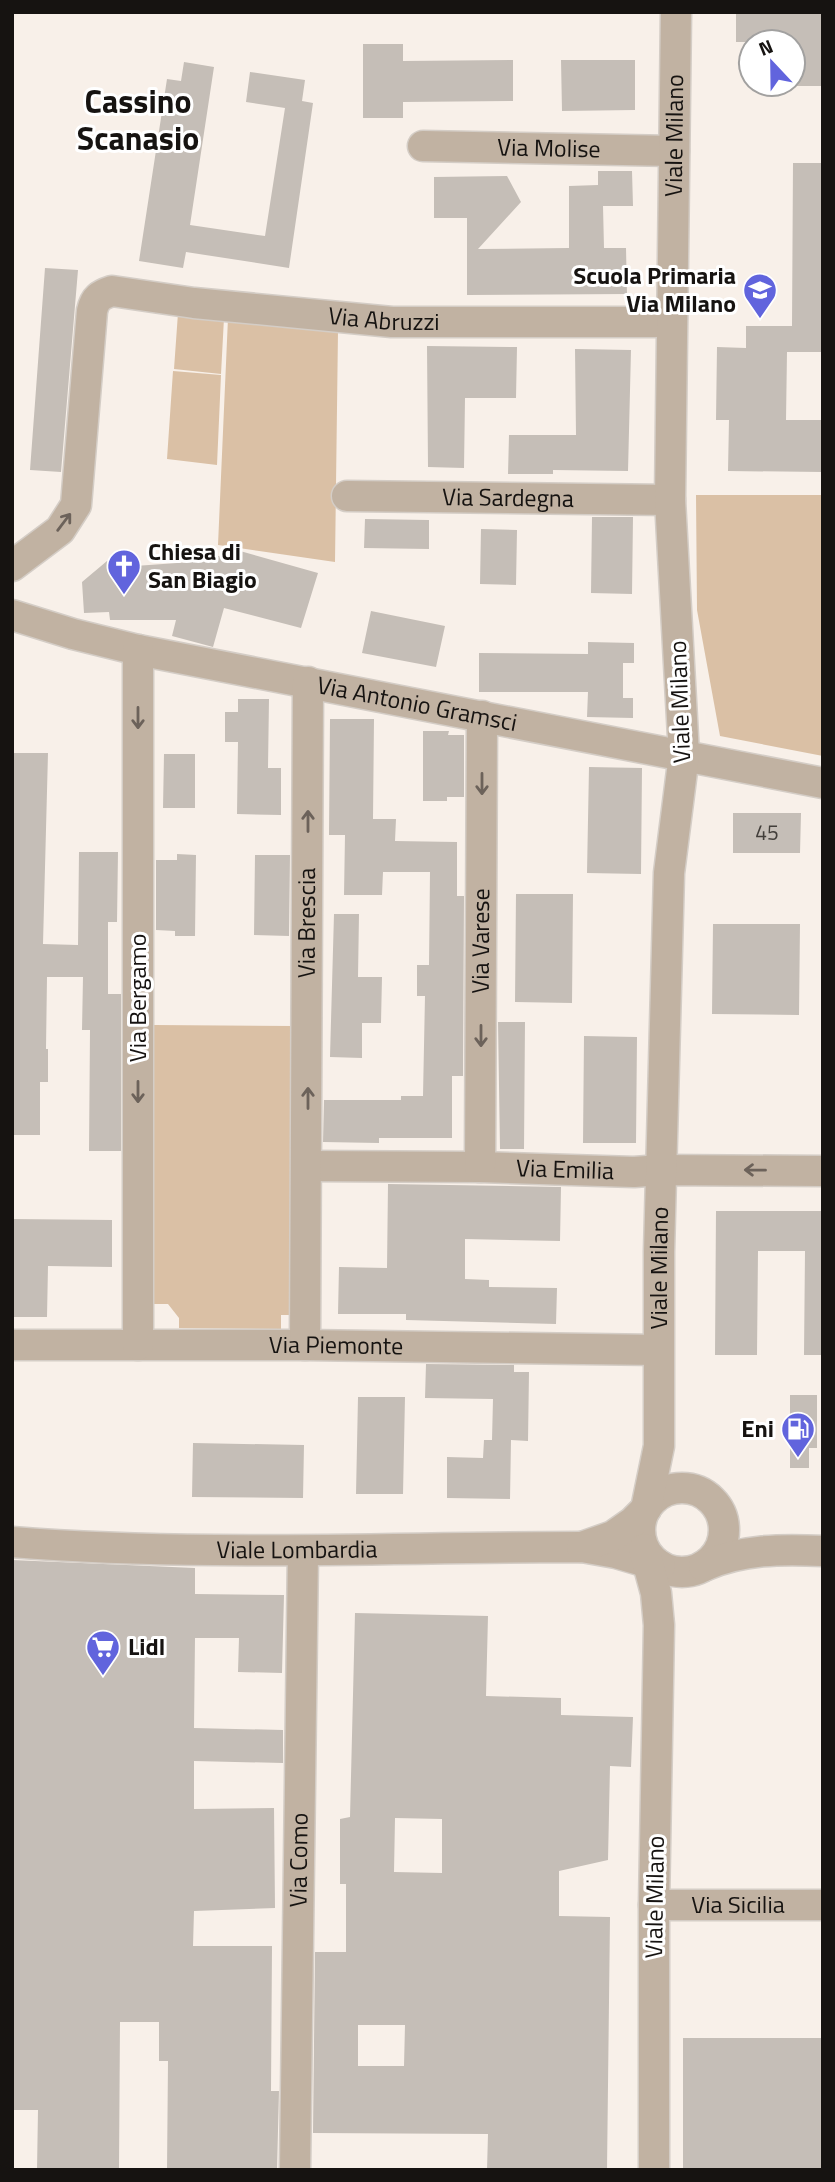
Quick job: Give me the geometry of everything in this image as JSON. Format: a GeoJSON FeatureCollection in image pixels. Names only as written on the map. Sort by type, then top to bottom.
{"type":"FeatureCollection","features":[{"type":"Feature","properties":{"kind":"street","name":"Viale Milano"},"geometry":{"type":"LineString","coordinates":[[646,1509],[656,1470],[660,1432],[658,1350],[669,873],[684,755],[670,500],[676,12]]}},
{"type":"Feature","properties":{"kind":"street","name":"Via Molise"},"geometry":{"type":"LineString","coordinates":[[423,145],[674,151]]}},
{"type":"Feature","properties":{"kind":"street","name":"Via Abruzzi"},"geometry":{"type":"LineString","coordinates":[[12,566],[60,530],[76,505],[92,311],[94,301],[100,295],[112,291],[194,303],[393,322],[671,322]]}},
{"type":"Feature","properties":{"kind":"street","name":"Via Sardegna"},"geometry":{"type":"LineString","coordinates":[[347,496],[670,500]]}},
{"type":"Feature","properties":{"kind":"street","name":"Via Antonio Gramsci"},"geometry":{"type":"LineString","coordinates":[[12,615],[138,650],[823,783]]}},
{"type":"Feature","properties":{"kind":"street","name":"Via Bergamo"},"geometry":{"type":"LineString","coordinates":[[138,650],[138,1345]]}},
{"type":"Feature","properties":{"kind":"street","name":"Via Brescia"},"geometry":{"type":"LineString","coordinates":[[305,1345],[308,1166],[308,682]]}},
{"type":"Feature","properties":{"kind":"street","name":"Via Varese"},"geometry":{"type":"LineString","coordinates":[[480,1167],[482,716]]}},
{"type":"Feature","properties":{"kind":"street","name":"Via Emilia"},"geometry":{"type":"LineString","coordinates":[[308,1166],[480,1167],[634,1172],[823,1171]]}},
{"type":"Feature","properties":{"kind":"street","name":"Via Piemonte"},"geometry":{"type":"LineString","coordinates":[[12,1345],[305,1345],[658,1350]]}},
{"type":"Feature","properties":{"kind":"street","name":"Viale Milano"},"geometry":{"type":"LineString","coordinates":[[660,1432],[681,1469],[711,1499]]}},
{"type":"Feature","properties":{"kind":"street"},"geometry":{"type":"LineString","coordinates":[[659,1625],[651,1558],[640,1529],[646,1509],[656,1497],[674,1489],[692,1489],[711,1499],[748,1535],[779,1549]]}},
{"type":"Feature","properties":{"kind":"street"},"geometry":{"type":"LineString","coordinates":[[659,1625],[669,1597],[678,1584],[717,1554],[724,1537],[723,1520],[711,1499]]}},
{"type":"Feature","properties":{"kind":"street","name":"Viale Lombardia"},"geometry":{"type":"LineString","coordinates":[[582,1547],[613,1536],[646,1509]]}},
{"type":"Feature","properties":{"kind":"street","name":"Viale Lombardia"},"geometry":{"type":"LineString","coordinates":[[12,1542],[81,1547],[303,1551],[582,1547],[651,1558]]}},
{"type":"Feature","properties":{"kind":"street"},"geometry":{"type":"LineString","coordinates":[[651,1558],[682,1572],[736,1555],[779,1549],[823,1550]]}},
{"type":"Feature","properties":{"kind":"street","name":"Via Como"},"geometry":{"type":"LineString","coordinates":[[295,2170],[303,1551]]}},
{"type":"Feature","properties":{"kind":"street","name":"Viale Milano"},"geometry":{"type":"LineString","coordinates":[[654,2170],[654,1905],[659,1625]]}},
{"type":"Feature","properties":{"kind":"street","name":"Via Sicilia"},"geometry":{"type":"LineString","coordinates":[[654,1905],[823,1905]]}},
{"type":"Feature","properties":{"kind":"shaded area"},"geometry":{"type":"Polygon","coordinates":[[[178,313],[224,318],[221,374],[174,369],[178,313]]]}},
{"type":"Feature","properties":{"kind":"shaded area"},"geometry":{"type":"Polygon","coordinates":[[[228,318],[338,331],[335,562],[218,545],[228,318]]]}},
{"type":"Feature","properties":{"kind":"shaded area"},"geometry":{"type":"Polygon","coordinates":[[[173,371],[221,375],[217,465],[167,459],[173,371]]]}},
{"type":"Feature","properties":{"kind":"shaded area"},"geometry":{"type":"Polygon","coordinates":[[[696,495],[823,495],[823,756],[720,736],[697,610],[696,495]]]}},
{"type":"Feature","properties":{"kind":"shaded area"},"geometry":{"type":"Polygon","coordinates":[[[154,1025],[293,1026],[291,1315],[281,1315],[281,1329],[179,1328],[179,1318],[168,1304],[152,1304],[154,1025]]]}},
{"type":"Feature","properties":{"kind":"building"},"geometry":{"type":"Polygon","coordinates":[[[736,12],[823,12],[823,86],[807,86],[807,28],[737,28],[736,42],[736,12]]]}},
{"type":"Feature","properties":{"kind":"building"},"geometry":{"type":"Polygon","coordinates":[[[363,44],[403,44],[403,61],[513,60],[513,101],[403,102],[403,118],[363,118],[363,44]]]}},
{"type":"Feature","properties":{"kind":"building"},"geometry":{"type":"Polygon","coordinates":[[[561,60],[635,60],[635,110],[562,111],[561,60]]]}},
{"type":"Feature","properties":{"kind":"building"},"geometry":{"type":"Polygon","coordinates":[[[184,62],[214,67],[190,225],[265,236],[285,108],[246,102],[250,72],[305,80],[302,101],[313,103],[289,268],[186,252],[183,268],[139,261],[167,79],[181,81],[184,62]]]}},
{"type":"Feature","properties":{"kind":"building"},"geometry":{"type":"Polygon","coordinates":[[[793,163],[823,163],[823,352],[787,352],[786,420],[823,420],[823,472],[728,471],[729,420],[716,420],[717,347],[746,348],[746,326],[792,326],[793,163]]]}},
{"type":"Feature","properties":{"kind":"building"},"geometry":{"type":"Polygon","coordinates":[[[598,171],[632,171],[633,206],[603,206],[604,248],[626,248],[627,294],[467,295],[467,218],[434,218],[434,177],[507,176],[521,202],[478,249],[569,248],[569,186],[598,185],[598,171]]]}},
{"type":"Feature","properties":{"kind":"building"},"geometry":{"type":"Polygon","coordinates":[[[45,268],[78,270],[61,472],[30,470],[45,268]]]}},
{"type":"Feature","properties":{"kind":"building"},"geometry":{"type":"Polygon","coordinates":[[[427,346],[517,347],[516,398],[465,398],[464,468],[428,467],[427,346]]]}},
{"type":"Feature","properties":{"kind":"building"},"geometry":{"type":"Polygon","coordinates":[[[575,349],[631,350],[628,471],[553,470],[553,474],[508,474],[509,435],[576,435],[575,349]]]}},
{"type":"Feature","properties":{"kind":"building"},"geometry":{"type":"Polygon","coordinates":[[[592,517],[633,517],[632,594],[591,593],[592,517]]]}},
{"type":"Feature","properties":{"kind":"building"},"geometry":{"type":"Polygon","coordinates":[[[365,519],[429,520],[429,549],[364,548],[365,519]]]}},
{"type":"Feature","properties":{"kind":"building"},"geometry":{"type":"Polygon","coordinates":[[[481,529],[517,530],[516,585],[480,584],[481,529]]]}},
{"type":"Feature","properties":{"kind":"building"},"geometry":{"type":"Polygon","coordinates":[[[233,549],[318,573],[301,628],[224,608],[213,647],[172,636],[176,620],[110,620],[109,612],[84,613],[82,582],[107,561],[121,560],[121,567],[191,562],[194,550],[230,559],[233,549]]]}},
{"type":"Feature","properties":{"kind":"building"},"geometry":{"type":"Polygon","coordinates":[[[371,611],[445,626],[436,667],[362,653],[371,611]]]}},
{"type":"Feature","properties":{"kind":"building"},"geometry":{"type":"Polygon","coordinates":[[[588,642],[634,643],[634,663],[623,663],[623,698],[633,698],[633,718],[587,717],[588,692],[479,692],[479,653],[588,654],[588,642]]]}},
{"type":"Feature","properties":{"kind":"building"},"geometry":{"type":"Polygon","coordinates":[[[238,699],[269,699],[268,768],[281,768],[281,815],[237,814],[238,742],[225,742],[225,712],[238,712],[238,699]]]}},
{"type":"Feature","properties":{"kind":"building"},"geometry":{"type":"Polygon","coordinates":[[[330,719],[374,719],[373,819],[396,819],[395,841],[457,842],[457,896],[464,896],[463,1076],[452,1076],[452,1138],[379,1138],[379,1143],[323,1142],[324,1100],[401,1100],[401,1096],[423,1096],[425,996],[417,996],[417,965],[429,965],[430,872],[383,872],[382,895],[344,895],[345,835],[329,835],[330,719]]]}},
{"type":"Feature","properties":{"kind":"building"},"geometry":{"type":"Polygon","coordinates":[[[423,731],[449,731],[448,735],[464,735],[464,797],[447,797],[447,801],[423,801],[423,731]]]}},
{"type":"Feature","properties":{"kind":"building"},"geometry":{"type":"Polygon","coordinates":[[[12,753],[48,753],[43,944],[78,945],[79,852],[118,852],[117,922],[108,922],[108,994],[121,994],[121,1151],[89,1151],[90,1030],[82,1030],[83,977],[47,977],[48,1082],[40,1082],[40,1135],[12,1135],[12,753]]]}},
{"type":"Feature","properties":{"kind":"building"},"geometry":{"type":"Polygon","coordinates":[[[164,754],[195,754],[195,808],[163,808],[164,754]]]}},
{"type":"Feature","properties":{"kind":"building"},"geometry":{"type":"Polygon","coordinates":[[[589,767],[642,768],[641,874],[587,873],[589,767]]]}},
{"type":"Feature","properties":{"kind":"building"},"geometry":{"type":"Polygon","coordinates":[[[733,813],[801,813],[800,853],[733,853],[733,813]]]}},
{"type":"Feature","properties":{"kind":"building"},"geometry":{"type":"Polygon","coordinates":[[[177,854],[196,855],[195,936],[175,936],[175,931],[156,930],[156,860],[177,860],[177,854]]]}},
{"type":"Feature","properties":{"kind":"building"},"geometry":{"type":"Polygon","coordinates":[[[255,855],[290,855],[289,936],[254,935],[255,855]]]}},
{"type":"Feature","properties":{"kind":"building"},"geometry":{"type":"Polygon","coordinates":[[[516,894],[573,894],[572,1003],[515,1002],[516,894]]]}},
{"type":"Feature","properties":{"kind":"building"},"geometry":{"type":"Polygon","coordinates":[[[334,914],[359,914],[358,977],[382,977],[381,1023],[362,1023],[362,1058],[330,1057],[334,914]]]}},
{"type":"Feature","properties":{"kind":"building"},"geometry":{"type":"Polygon","coordinates":[[[713,924],[800,924],[799,1015],[712,1014],[713,924]]]}},
{"type":"Feature","properties":{"kind":"building"},"geometry":{"type":"Polygon","coordinates":[[[498,1022],[525,1022],[524,1149],[500,1149],[498,1022]]]}},
{"type":"Feature","properties":{"kind":"building"},"geometry":{"type":"Polygon","coordinates":[[[584,1036],[637,1037],[636,1143],[583,1143],[584,1036]]]}},
{"type":"Feature","properties":{"kind":"building"},"geometry":{"type":"Polygon","coordinates":[[[388,1184],[561,1187],[560,1241],[465,1239],[465,1279],[489,1280],[489,1287],[557,1288],[556,1324],[406,1320],[406,1314],[338,1314],[339,1267],[387,1268],[388,1184]]]}},
{"type":"Feature","properties":{"kind":"building"},"geometry":{"type":"Polygon","coordinates":[[[716,1211],[823,1211],[823,1355],[804,1355],[805,1251],[758,1251],[757,1355],[715,1355],[716,1211]]]}},
{"type":"Feature","properties":{"kind":"building"},"geometry":{"type":"Polygon","coordinates":[[[12,1219],[112,1220],[112,1267],[48,1266],[47,1317],[12,1317],[12,1219]]]}},
{"type":"Feature","properties":{"kind":"building"},"geometry":{"type":"Polygon","coordinates":[[[426,1364],[514,1365],[514,1372],[529,1372],[528,1441],[511,1440],[510,1499],[447,1498],[447,1457],[483,1458],[484,1440],[492,1440],[493,1399],[425,1398],[426,1364]]]}},
{"type":"Feature","properties":{"kind":"building"},"geometry":{"type":"Polygon","coordinates":[[[790,1395],[817,1395],[817,1448],[809,1448],[809,1468],[790,1468],[790,1395]]]}},
{"type":"Feature","properties":{"kind":"building"},"geometry":{"type":"Polygon","coordinates":[[[358,1397],[405,1397],[403,1494],[356,1494],[358,1397]]]}},
{"type":"Feature","properties":{"kind":"building"},"geometry":{"type":"Polygon","coordinates":[[[193,1443],[304,1445],[303,1498],[192,1497],[193,1443]]]}},
{"type":"Feature","properties":{"kind":"building"},"geometry":{"type":"Polygon","coordinates":[[[12,1560],[195,1568],[195,1594],[284,1595],[282,1673],[238,1672],[239,1638],[195,1638],[194,1728],[283,1730],[283,1763],[194,1761],[194,1809],[274,1808],[275,1908],[194,1911],[193,1946],[272,1946],[271,2091],[279,2091],[277,2170],[167,2170],[168,2061],[159,2061],[159,2022],[120,2022],[119,2170],[37,2170],[38,2110],[12,2110],[12,1560]]]}},
{"type":"Feature","properties":{"kind":"building"},"geometry":{"type":"Polygon","coordinates":[[[355,1613],[488,1616],[486,1696],[561,1698],[561,1715],[633,1717],[631,1767],[610,1766],[608,1860],[559,1871],[559,1916],[610,1917],[607,2170],[487,2170],[488,2134],[313,2133],[315,1952],[346,1952],[346,1884],[340,1884],[340,1819],[350,1817],[355,1613]],[[395,1818],[394,1872],[442,1873],[442,1819],[395,1818]],[[358,2025],[358,2066],[404,2066],[405,2025],[358,2025]]]}},
{"type":"Feature","properties":{"kind":"building"},"geometry":{"type":"Polygon","coordinates":[[[683,2038],[823,2038],[823,2170],[683,2170],[683,2038]]]}},
{"type":"Feature","properties":{"kind":"place","name":"Scuola Primaria Via Milano"},"geometry":{"type":"Point","coordinates":[760,320]}},
{"type":"Feature","properties":{"kind":"place","name":"Chiesa di San Biagio"},"geometry":{"type":"Point","coordinates":[124,596]}},
{"type":"Feature","properties":{"kind":"place","name":"Eni"},"geometry":{"type":"Point","coordinates":[798,1459]}},
{"type":"Feature","properties":{"kind":"place","name":"Lidl"},"geometry":{"type":"Point","coordinates":[103,1677]}},
{"type":"Feature","properties":{"kind":"district","name":"Cassino Scanasio"},"geometry":{"type":"Point","coordinates":[138,120]}}]}
